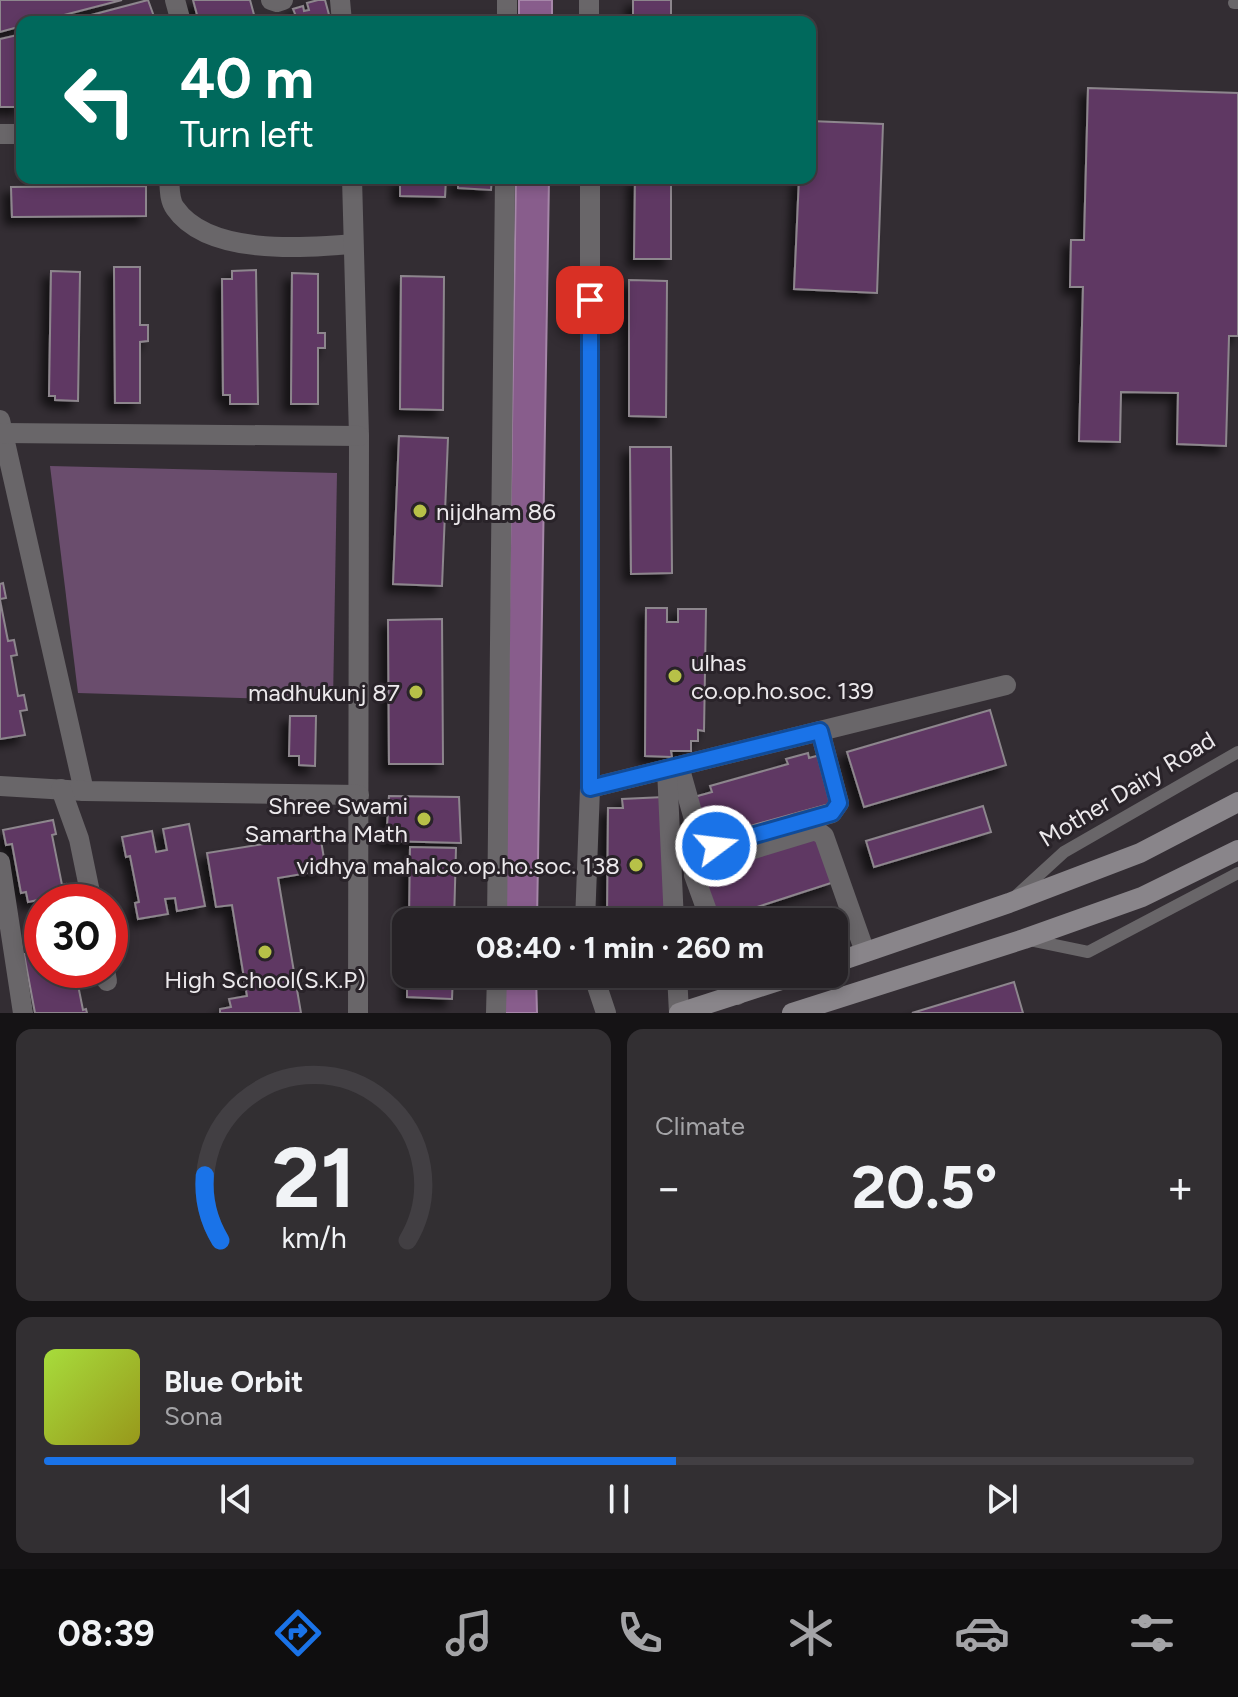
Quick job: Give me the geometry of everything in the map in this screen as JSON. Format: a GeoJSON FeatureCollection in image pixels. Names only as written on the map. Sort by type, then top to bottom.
{"type":"FeatureCollection","features":[{"type":"Feature","properties":{"kind":"main road","name":"Mother Dairy Road"},"geometry":{"type":"LineString","coordinates":[[848,958],[1009,903],[1140,853],[1238,802]]}},
{"type":"Feature","properties":{"kind":"main road"},"geometry":{"type":"LineString","coordinates":[[792,1013],[1055,929],[1142,897],[1238,850]]}},
{"type":"Feature","properties":{"kind":"main road"},"geometry":{"type":"LineString","coordinates":[[679,1013],[758,988]]}},
{"type":"Feature","properties":{"kind":"street"},"geometry":{"type":"LineString","coordinates":[[271,0],[283,0]]}},
{"type":"Feature","properties":{"kind":"street"},"geometry":{"type":"LineString","coordinates":[[170,184],[174,208],[198,229],[216,237],[285,248],[353,244]]}},
{"type":"Feature","properties":{"kind":"street"},"geometry":{"type":"LineString","coordinates":[[352,184],[359,436],[358,1013]]}},
{"type":"Feature","properties":{"kind":"street"},"geometry":{"type":"LineString","coordinates":[[497,908],[505,184]]}},
{"type":"Feature","properties":{"kind":"street"},"geometry":{"type":"LineString","coordinates":[[586,908],[590,788],[590,184]]}},
{"type":"Feature","properties":{"kind":"street"},"geometry":{"type":"LineString","coordinates":[[84,791],[1,426],[359,436]]}},
{"type":"Feature","properties":{"kind":"street"},"geometry":{"type":"LineString","coordinates":[[590,788],[1006,685]]}},
{"type":"Feature","properties":{"kind":"street"},"geometry":{"type":"LineString","coordinates":[[673,767],[699,837],[710,845],[722,845],[832,813],[836,809],[839,803],[820,731]]}},
{"type":"Feature","properties":{"kind":"street"},"geometry":{"type":"LineString","coordinates":[[673,767],[674,908]]}},
{"type":"Feature","properties":{"kind":"street"},"geometry":{"type":"LineString","coordinates":[[0,786],[84,791],[359,795]]}},
{"type":"Feature","properties":{"kind":"street"},"geometry":{"type":"LineString","coordinates":[[61,789],[79,839],[88,884]]}},
{"type":"Feature","properties":{"kind":"street"},"geometry":{"type":"LineString","coordinates":[[706,908],[694,875],[700,865],[816,830],[824,836],[865,952]]}},
{"type":"Feature","properties":{"kind":"street"},"geometry":{"type":"LineString","coordinates":[[0,862],[23,1013]]}},
{"type":"Feature","properties":{"kind":"street"},"geometry":{"type":"LineString","coordinates":[[496,1013],[497,988]]}},
{"type":"Feature","properties":{"kind":"street"},"geometry":{"type":"LineString","coordinates":[[598,988],[606,1013]]}},
{"type":"Feature","properties":{"kind":"street"},"geometry":{"type":"LineString","coordinates":[[678,988],[679,1013]]}},
{"type":"Feature","properties":{"kind":"street"},"geometry":{"type":"LineString","coordinates":[[735,988],[737,995]]}},
{"type":"Feature","properties":{"kind":"lane","name":"Mother Dairy Road"},"geometry":{"type":"LineString","coordinates":[[1009,903],[1064,852],[1238,752]]}},
{"type":"Feature","properties":{"kind":"lane"},"geometry":{"type":"LineString","coordinates":[[1024,939],[1088,952],[1238,873]]}},
{"type":"Feature","properties":{"kind":"shaded area"},"geometry":{"type":"Polygon","coordinates":[[[519,0],[552,0],[552,16],[519,16],[519,0]]]}},
{"type":"Feature","properties":{"kind":"shaded area"},"geometry":{"type":"Polygon","coordinates":[[[516,184],[549,184],[537,908],[504,908],[516,184]]]}},
{"type":"Feature","properties":{"kind":"shaded area"},"geometry":{"type":"Polygon","coordinates":[[[50,466],[337,473],[333,701],[78,693],[50,466]]]}},
{"type":"Feature","properties":{"kind":"shaded area"},"geometry":{"type":"Polygon","coordinates":[[[503,988],[536,988],[537,1013],[503,1013],[503,988]]]}},
{"type":"Feature","properties":{"kind":"building"},"geometry":{"type":"Polygon","coordinates":[[[0,0],[122,0],[60,16],[16,16],[16,28],[0,32],[0,0]]]}},
{"type":"Feature","properties":{"kind":"building"},"geometry":{"type":"Polygon","coordinates":[[[148,0],[154,16],[88,16],[148,0]]]}},
{"type":"Feature","properties":{"kind":"building"},"geometry":{"type":"Polygon","coordinates":[[[193,0],[250,0],[254,16],[197,16],[193,0]]]}},
{"type":"Feature","properties":{"kind":"building"},"geometry":{"type":"Polygon","coordinates":[[[325,0],[329,16],[296,16],[293,9],[303,6],[304,11],[309,10],[307,3],[325,0]]]}},
{"type":"Feature","properties":{"kind":"building"},"geometry":{"type":"Polygon","coordinates":[[[633,0],[671,0],[671,16],[633,16],[633,0]]]}},
{"type":"Feature","properties":{"kind":"building"},"geometry":{"type":"Polygon","coordinates":[[[16,35],[16,107],[0,107],[0,39],[16,35]]]}},
{"type":"Feature","properties":{"kind":"building"},"geometry":{"type":"Polygon","coordinates":[[[1088,88],[1238,93],[1238,336],[1229,336],[1226,446],[1177,444],[1178,393],[1121,392],[1120,442],[1079,441],[1083,287],[1070,287],[1071,240],[1084,240],[1088,88]]]}},
{"type":"Feature","properties":{"kind":"building"},"geometry":{"type":"Polygon","coordinates":[[[816,121],[883,124],[877,293],[794,289],[799,184],[816,184],[816,121]]]}},
{"type":"Feature","properties":{"kind":"building"},"geometry":{"type":"Polygon","coordinates":[[[400,184],[446,184],[445,197],[400,196],[400,184]]]}},
{"type":"Feature","properties":{"kind":"building"},"geometry":{"type":"Polygon","coordinates":[[[458,184],[492,184],[491,190],[458,188],[458,184]]]}},
{"type":"Feature","properties":{"kind":"building"},"geometry":{"type":"Polygon","coordinates":[[[635,184],[671,184],[671,259],[634,259],[635,184]]]}},
{"type":"Feature","properties":{"kind":"building"},"geometry":{"type":"Polygon","coordinates":[[[146,186],[146,216],[12,217],[11,187],[146,186]]]}},
{"type":"Feature","properties":{"kind":"building"},"geometry":{"type":"Polygon","coordinates":[[[114,267],[140,267],[140,325],[148,325],[148,341],[140,342],[140,403],[115,403],[114,267]]]}},
{"type":"Feature","properties":{"kind":"building"},"geometry":{"type":"Polygon","coordinates":[[[256,270],[258,404],[230,404],[230,395],[223,395],[222,279],[232,279],[232,271],[256,270]]]}},
{"type":"Feature","properties":{"kind":"building"},"geometry":{"type":"Polygon","coordinates":[[[51,271],[80,272],[78,401],[55,400],[55,396],[49,396],[51,271]]]}},
{"type":"Feature","properties":{"kind":"building"},"geometry":{"type":"Polygon","coordinates":[[[292,273],[318,274],[318,333],[325,333],[325,348],[318,348],[318,404],[291,404],[292,273]]]}},
{"type":"Feature","properties":{"kind":"building"},"geometry":{"type":"Polygon","coordinates":[[[401,276],[444,277],[443,410],[400,409],[401,276]]]}},
{"type":"Feature","properties":{"kind":"building"},"geometry":{"type":"Polygon","coordinates":[[[629,280],[667,281],[666,417],[629,416],[629,280]]]}},
{"type":"Feature","properties":{"kind":"building","name":"nijdham 86"},"geometry":{"type":"Polygon","coordinates":[[[399,436],[448,438],[442,586],[393,584],[399,436]]]}},
{"type":"Feature","properties":{"kind":"building"},"geometry":{"type":"Polygon","coordinates":[[[630,447],[671,447],[672,573],[631,574],[630,447]]]}},
{"type":"Feature","properties":{"kind":"building"},"geometry":{"type":"Polygon","coordinates":[[[3,583],[6,598],[0,599],[0,584],[3,583]]]}},
{"type":"Feature","properties":{"kind":"building"},"geometry":{"type":"Polygon","coordinates":[[[0,600],[8,641],[14,640],[17,655],[11,656],[18,696],[24,695],[27,710],[20,711],[25,735],[0,739],[0,600]]]}},
{"type":"Feature","properties":{"kind":"building","name":"ulhas co.op.ho.soc. 139"},"geometry":{"type":"Polygon","coordinates":[[[646,608],[667,608],[667,622],[678,622],[678,609],[706,609],[704,731],[698,730],[698,741],[691,741],[691,751],[671,751],[672,757],[645,756],[646,608]]]}},
{"type":"Feature","properties":{"kind":"building","name":"madhukunj 87"},"geometry":{"type":"Polygon","coordinates":[[[442,619],[443,764],[389,764],[388,620],[442,619]]]}},
{"type":"Feature","properties":{"kind":"building"},"geometry":{"type":"Polygon","coordinates":[[[990,710],[1006,765],[864,807],[847,752],[990,710]]]}},
{"type":"Feature","properties":{"kind":"building"},"geometry":{"type":"Polygon","coordinates":[[[290,716],[316,716],[315,766],[299,765],[299,756],[289,756],[290,716]]]}},
{"type":"Feature","properties":{"kind":"building"},"geometry":{"type":"Polygon","coordinates":[[[808,753],[809,758],[820,755],[833,803],[721,834],[719,826],[703,830],[694,797],[712,792],[710,786],[788,764],[786,759],[808,753]]]}},
{"type":"Feature","properties":{"kind":"building","name":"Shree Swami Samartha Math"},"geometry":{"type":"Polygon","coordinates":[[[389,796],[459,797],[461,843],[386,841],[389,796]]]}},
{"type":"Feature","properties":{"kind":"building","name":"vidhya mahalco.op.ho.soc. 138"},"geometry":{"type":"Polygon","coordinates":[[[664,797],[665,908],[607,908],[608,808],[623,808],[622,799],[664,797]]]}},
{"type":"Feature","properties":{"kind":"building"},"geometry":{"type":"Polygon","coordinates":[[[983,806],[991,832],[874,867],[866,841],[983,806]]]}},
{"type":"Feature","properties":{"kind":"building"},"geometry":{"type":"Polygon","coordinates":[[[53,820],[56,834],[52,835],[62,884],[24,884],[24,892],[21,893],[12,844],[6,845],[3,830],[53,820]]]}},
{"type":"Feature","properties":{"kind":"building"},"geometry":{"type":"Polygon","coordinates":[[[189,824],[205,906],[177,911],[175,898],[165,899],[168,914],[138,919],[135,903],[139,902],[130,856],[126,857],[122,837],[152,831],[156,852],[167,850],[163,829],[189,824]]]}},
{"type":"Feature","properties":{"kind":"building"},"geometry":{"type":"Polygon","coordinates":[[[819,834],[834,882],[754,908],[713,908],[701,870],[819,834]]]}},
{"type":"Feature","properties":{"kind":"building","name":"High School(S.K.P)"},"geometry":{"type":"Polygon","coordinates":[[[320,835],[326,870],[278,878],[301,1013],[220,1013],[220,1009],[231,1007],[229,999],[247,996],[232,905],[216,907],[207,853],[320,835]]]}},
{"type":"Feature","properties":{"kind":"building"},"geometry":{"type":"Polygon","coordinates":[[[410,847],[456,848],[454,908],[409,908],[410,847]]]}},
{"type":"Feature","properties":{"kind":"building"},"geometry":{"type":"Polygon","coordinates":[[[1014,982],[1023,1013],[912,1013],[1014,982]]]}},
{"type":"Feature","properties":{"kind":"building"},"geometry":{"type":"Polygon","coordinates":[[[30,988],[79,988],[83,1010],[86,1009],[87,1013],[35,1013],[30,988]]]}},
{"type":"Feature","properties":{"kind":"building"},"geometry":{"type":"Polygon","coordinates":[[[407,988],[452,988],[452,999],[407,997],[407,988]]]}},
{"type":"Feature","properties":{"kind":"place","name":"nijdham 86"},"geometry":{"type":"Point","coordinates":[420,511]}},
{"type":"Feature","properties":{"kind":"place","name":"ulhas co.op.ho.soc. 139"},"geometry":{"type":"Point","coordinates":[675,676]}},
{"type":"Feature","properties":{"kind":"place","name":"madhukunj 87"},"geometry":{"type":"Point","coordinates":[416,692]}},
{"type":"Feature","properties":{"kind":"place","name":"Shree Swami Samartha Math"},"geometry":{"type":"Point","coordinates":[424,819]}},
{"type":"Feature","properties":{"kind":"place","name":"vidhya mahalco.op.ho.soc. 138"},"geometry":{"type":"Point","coordinates":[636,865]}},
{"type":"Feature","properties":{"kind":"place","name":"High School(S.K.P)"},"geometry":{"type":"Point","coordinates":[265,952]}},
{"type":"Feature","properties":{"kind":"route"},"geometry":{"type":"LineString","coordinates":[[590,300],[590,788],[820,731],[839,803],[832,813],[716,846]]}}]}
